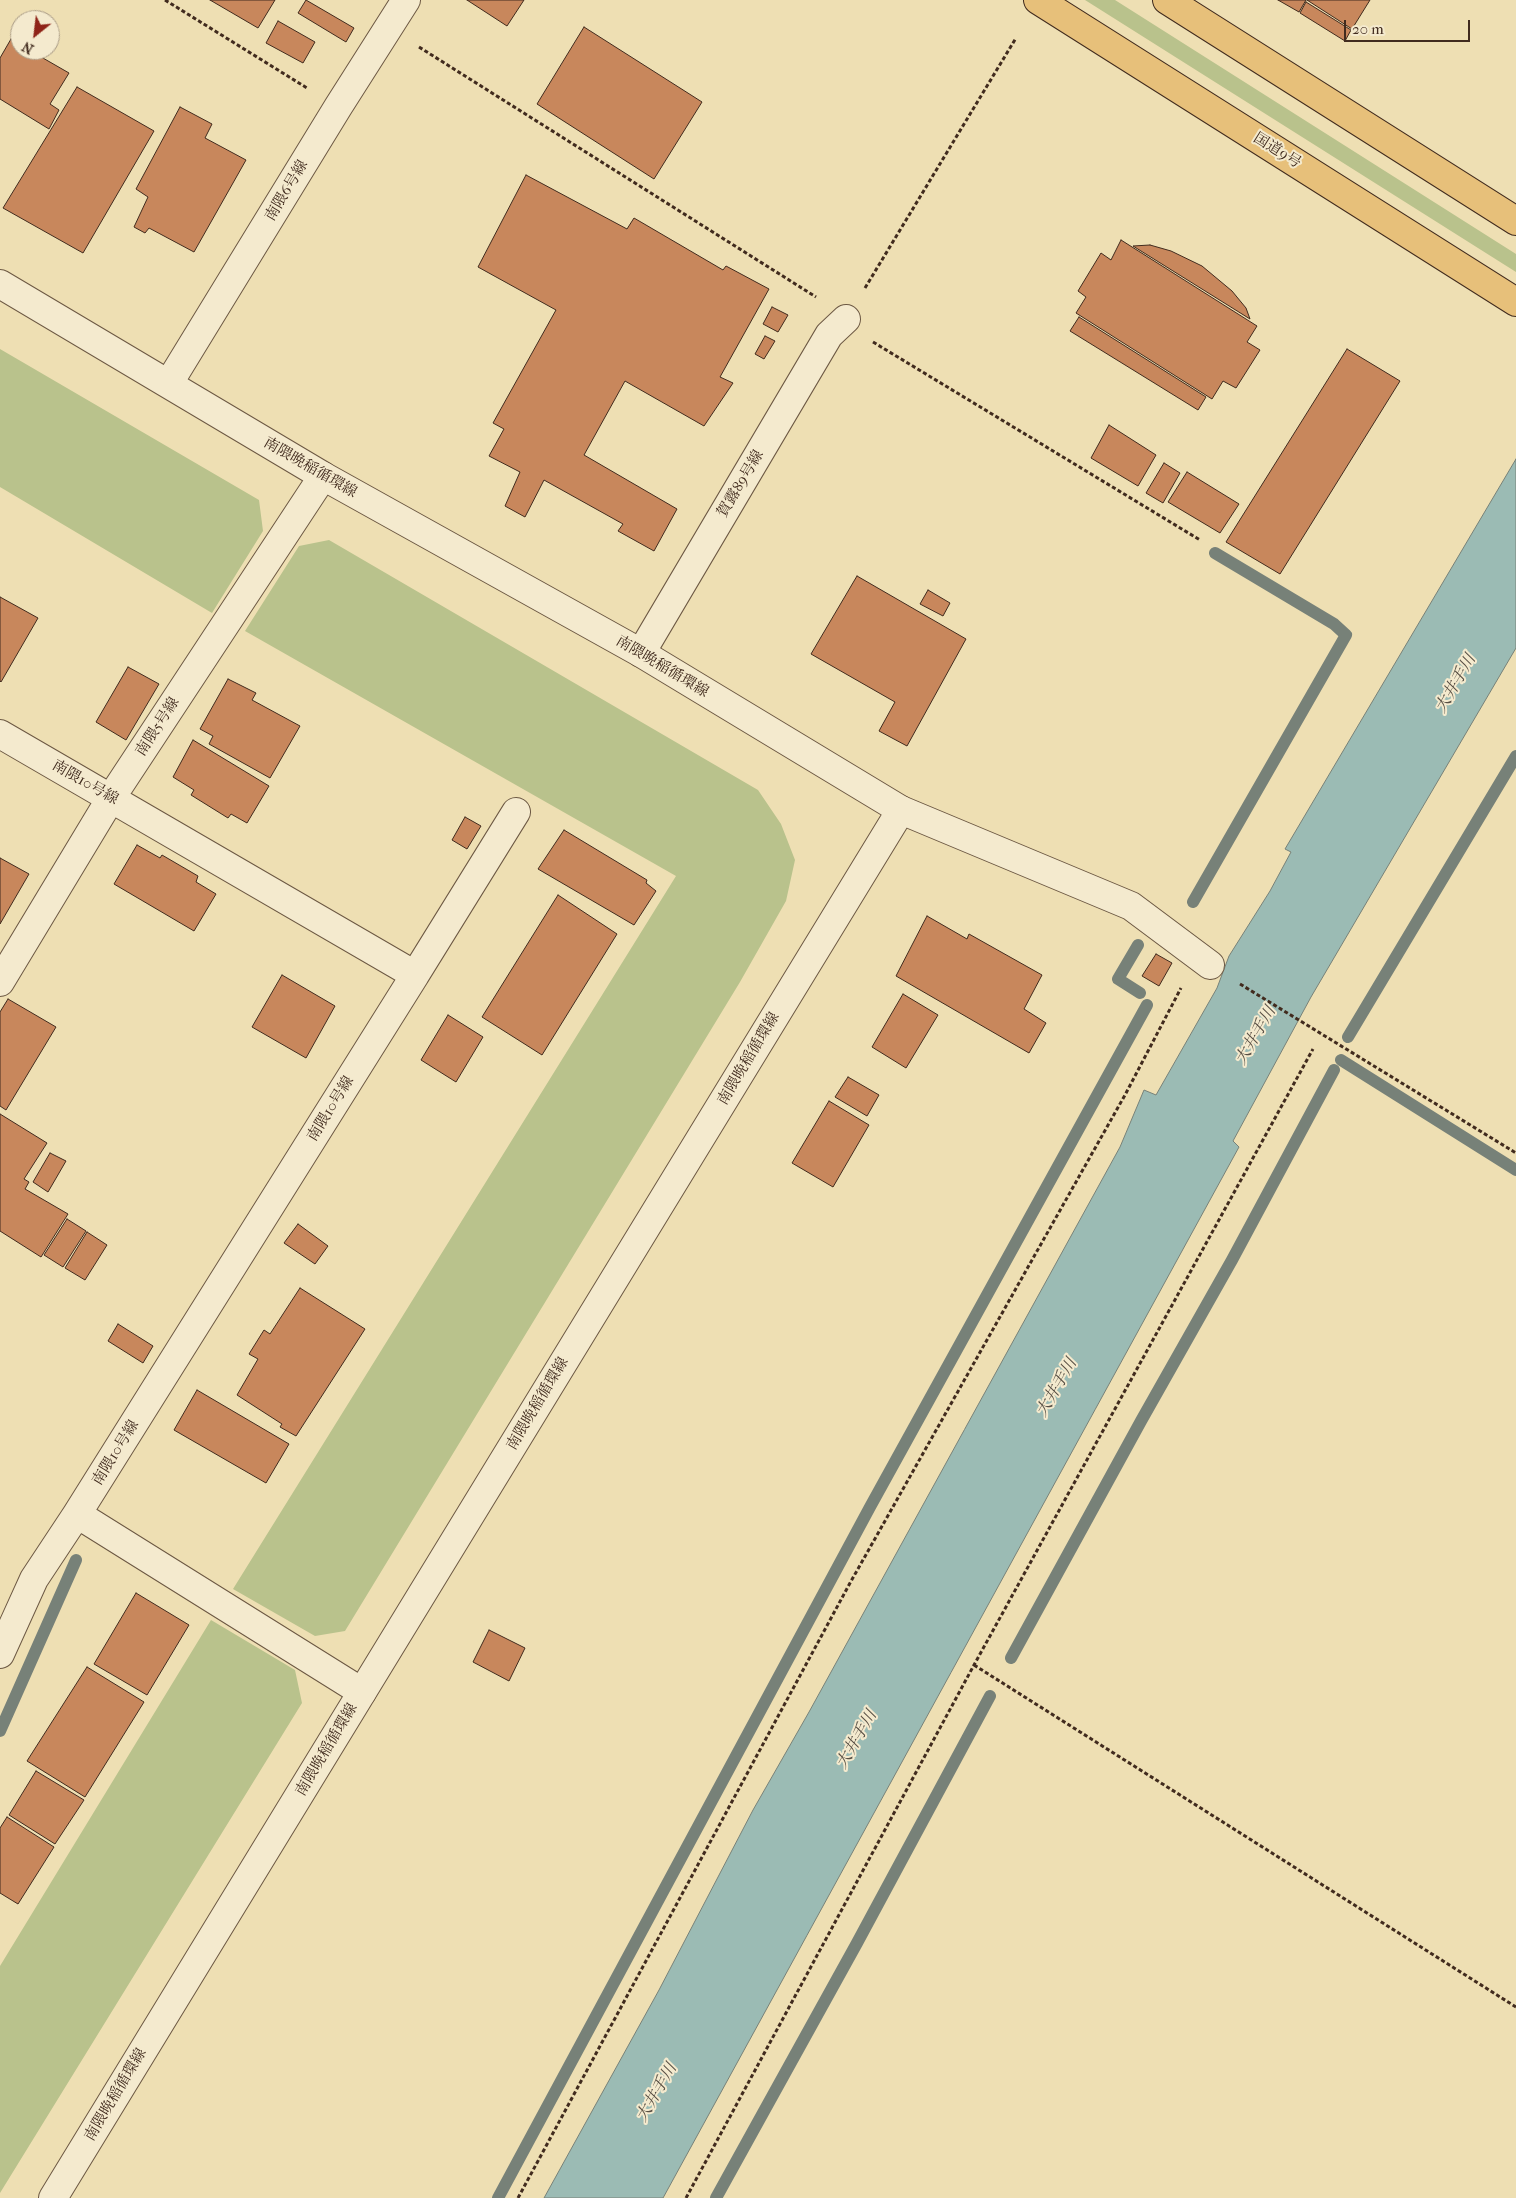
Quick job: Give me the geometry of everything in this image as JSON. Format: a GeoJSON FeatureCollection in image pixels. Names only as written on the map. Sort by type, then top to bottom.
{"type":"FeatureCollection","features":[{"type":"Feature","properties":{"kind":"highway","name":"国道9号"},"geometry":{"type":"LineString","coordinates":[[1038,0],[1516,302]]}},
{"type":"Feature","properties":{"kind":"highway"},"geometry":{"type":"LineString","coordinates":[[1167,0],[1516,221]]}},
{"type":"Feature","properties":{"kind":"street","name":"南隈6号線"},"geometry":{"type":"LineString","coordinates":[[169,383],[338,107],[406,0]]}},
{"type":"Feature","properties":{"kind":"street","name":"南隈晩稲循環線"},"geometry":{"type":"LineString","coordinates":[[0,284],[169,383],[322,476],[641,653],[901,810],[53,2198]]}},
{"type":"Feature","properties":{"kind":"street","name":"賀露89号線"},"geometry":{"type":"LineString","coordinates":[[641,653],[829,335],[846,319]]}},
{"type":"Feature","properties":{"kind":"street","name":"南隈5号線"},"geometry":{"type":"LineString","coordinates":[[0,982],[111,798],[322,476]]}},
{"type":"Feature","properties":{"kind":"street","name":"南隈10号線"},"geometry":{"type":"LineString","coordinates":[[0,734],[415,976],[78,1514],[34,1579],[0,1654]]}},
{"type":"Feature","properties":{"kind":"street"},"geometry":{"type":"LineString","coordinates":[[901,810],[1131,906],[1203,960]]}},
{"type":"Feature","properties":{"kind":"street"},"geometry":{"type":"LineString","coordinates":[[415,976],[516,812]]}},
{"type":"Feature","properties":{"kind":"street"},"geometry":{"type":"LineString","coordinates":[[78,1514],[362,1692]]}},
{"type":"Feature","properties":{"kind":"path"},"geometry":{"type":"LineString","coordinates":[[165,0],[338,107]]}},
{"type":"Feature","properties":{"kind":"path"},"geometry":{"type":"LineString","coordinates":[[388,28],[814,295],[846,319],[857,332],[1200,540]]}},
{"type":"Feature","properties":{"kind":"path"},"geometry":{"type":"LineString","coordinates":[[846,319],[1016,38]]}},
{"type":"Feature","properties":{"kind":"path"},"geometry":{"type":"LineString","coordinates":[[518,2198],[841,1600],[1203,960],[1516,1153]]}},
{"type":"Feature","properties":{"kind":"path"},"geometry":{"type":"LineString","coordinates":[[686,2198],[974,1665],[1313,1049]]}},
{"type":"Feature","properties":{"kind":"path"},"geometry":{"type":"LineString","coordinates":[[974,1665],[1516,2007]]}},
{"type":"Feature","properties":{"kind":"green space"},"geometry":{"type":"Polygon","coordinates":[[[1085,0],[1115,0],[1516,254],[1516,272],[1085,0]]]}},
{"type":"Feature","properties":{"kind":"green space"},"geometry":{"type":"Polygon","coordinates":[[[0,349],[259,500],[263,531],[212,613],[0,487],[0,349]]]}},
{"type":"Feature","properties":{"kind":"green space"},"geometry":{"type":"Polygon","coordinates":[[[329,540],[758,790],[781,824],[795,860],[786,901],[740,982],[345,1631],[315,1636],[233,1589],[676,876],[245,631],[299,546],[329,540]]]}},
{"type":"Feature","properties":{"kind":"green space"},"geometry":{"type":"Polygon","coordinates":[[[211,1620],[295,1670],[302,1703],[0,2193],[0,1966],[211,1620]]]}},
{"type":"Feature","properties":{"kind":"water","name":"大井手川"},"geometry":{"type":"Polygon","coordinates":[[[1516,459],[1516,648],[1311,997],[1233,1141],[1239,1147],[663,2198],[544,2198],[659,1990],[753,1810],[809,1712],[1120,1147],[1144,1090],[1156,1095],[1217,988],[1229,956],[1270,891],[1291,852],[1285,849],[1516,459]]]}},
{"type":"Feature","properties":{"kind":"building"},"geometry":{"type":"Polygon","coordinates":[[[210,0],[275,0],[258,28],[210,0]]]}},
{"type":"Feature","properties":{"kind":"building"},"geometry":{"type":"Polygon","coordinates":[[[306,0],[354,28],[346,42],[298,13],[306,0]]]}},
{"type":"Feature","properties":{"kind":"building"},"geometry":{"type":"Polygon","coordinates":[[[467,0],[524,0],[507,26],[467,0]]]}},
{"type":"Feature","properties":{"kind":"building"},"geometry":{"type":"Polygon","coordinates":[[[1278,0],[1306,0],[1299,12],[1278,0]]]}},
{"type":"Feature","properties":{"kind":"building"},"geometry":{"type":"Polygon","coordinates":[[[1307,0],[1370,0],[1352,29],[1307,0]]]}},
{"type":"Feature","properties":{"kind":"building"},"geometry":{"type":"Polygon","coordinates":[[[1306,2],[1351,30],[1345,41],[1300,13],[1306,2]]]}},
{"type":"Feature","properties":{"kind":"building"},"geometry":{"type":"Polygon","coordinates":[[[278,21],[315,42],[303,63],[266,43],[278,21]]]}},
{"type":"Feature","properties":{"kind":"building"},"geometry":{"type":"Polygon","coordinates":[[[584,27],[702,102],[654,179],[537,104],[584,27]]]}},
{"type":"Feature","properties":{"kind":"building"},"geometry":{"type":"Polygon","coordinates":[[[10,41],[10,60],[46,60],[69,73],[50,104],[59,110],[49,129],[0,99],[0,58],[10,41]]]}},
{"type":"Feature","properties":{"kind":"building"},"geometry":{"type":"Polygon","coordinates":[[[77,87],[154,131],[83,253],[3,208],[77,87]]]}},
{"type":"Feature","properties":{"kind":"building"},"geometry":{"type":"Polygon","coordinates":[[[180,107],[212,124],[205,138],[246,160],[194,252],[149,228],[145,233],[134,227],[148,197],[136,189],[180,107]]]}},
{"type":"Feature","properties":{"kind":"building"},"geometry":{"type":"Polygon","coordinates":[[[526,175],[627,229],[634,218],[723,270],[726,266],[769,289],[720,377],[733,383],[704,426],[625,381],[584,455],[677,509],[654,551],[618,531],[623,524],[544,480],[525,517],[505,506],[520,472],[489,456],[504,429],[493,423],[556,310],[478,267],[526,175]]]}},
{"type":"Feature","properties":{"kind":"building"},"geometry":{"type":"Polygon","coordinates":[[[1121,240],[1257,326],[1247,342],[1260,350],[1236,388],[1223,381],[1212,399],[1076,313],[1086,297],[1078,291],[1101,253],[1111,260],[1121,240]]]}},
{"type":"Feature","properties":{"kind":"building"},"geometry":{"type":"Polygon","coordinates":[[[1150,245],[1171,251],[1202,266],[1232,291],[1246,308],[1250,319],[1133,246],[1150,245]]]}},
{"type":"Feature","properties":{"kind":"building"},"geometry":{"type":"Polygon","coordinates":[[[772,307],[788,315],[778,332],[763,324],[772,307]]]}},
{"type":"Feature","properties":{"kind":"building"},"geometry":{"type":"Polygon","coordinates":[[[1079,317],[1206,397],[1198,410],[1070,331],[1079,317]]]}},
{"type":"Feature","properties":{"kind":"building"},"geometry":{"type":"Polygon","coordinates":[[[765,336],[775,341],[764,359],[755,354],[765,336]]]}},
{"type":"Feature","properties":{"kind":"building"},"geometry":{"type":"Polygon","coordinates":[[[1347,349],[1400,381],[1280,574],[1226,542],[1347,349]]]}},
{"type":"Feature","properties":{"kind":"building"},"geometry":{"type":"Polygon","coordinates":[[[1109,425],[1156,455],[1138,486],[1091,458],[1109,425]]]}},
{"type":"Feature","properties":{"kind":"building"},"geometry":{"type":"Polygon","coordinates":[[[1164,463],[1180,473],[1163,503],[1146,493],[1164,463]]]}},
{"type":"Feature","properties":{"kind":"building"},"geometry":{"type":"Polygon","coordinates":[[[1187,472],[1239,504],[1220,533],[1168,502],[1187,472]]]}},
{"type":"Feature","properties":{"kind":"building"},"geometry":{"type":"Polygon","coordinates":[[[857,576],[966,639],[907,746],[879,731],[895,702],[811,654],[857,576]]]}},
{"type":"Feature","properties":{"kind":"building"},"geometry":{"type":"Polygon","coordinates":[[[928,590],[950,603],[943,616],[920,604],[928,590]]]}},
{"type":"Feature","properties":{"kind":"building"},"geometry":{"type":"Polygon","coordinates":[[[0,597],[38,618],[1,682],[0,681],[0,597]]]}},
{"type":"Feature","properties":{"kind":"building"},"geometry":{"type":"Polygon","coordinates":[[[128,667],[159,684],[126,740],[96,722],[128,667]]]}},
{"type":"Feature","properties":{"kind":"building"},"geometry":{"type":"Polygon","coordinates":[[[228,679],[256,693],[252,700],[300,726],[270,778],[209,744],[213,736],[200,729],[228,679]]]}},
{"type":"Feature","properties":{"kind":"building"},"geometry":{"type":"Polygon","coordinates":[[[193,740],[269,786],[247,823],[231,814],[228,818],[191,795],[194,790],[173,777],[193,740]]]}},
{"type":"Feature","properties":{"kind":"building"},"geometry":{"type":"Polygon","coordinates":[[[465,817],[481,826],[467,849],[452,840],[465,817]]]}},
{"type":"Feature","properties":{"kind":"building"},"geometry":{"type":"Polygon","coordinates":[[[564,830],[647,880],[646,883],[656,891],[634,925],[538,869],[564,830]]]}},
{"type":"Feature","properties":{"kind":"building"},"geometry":{"type":"Polygon","coordinates":[[[137,845],[160,858],[162,855],[198,876],[196,882],[216,894],[194,931],[114,884],[137,845]]]}},
{"type":"Feature","properties":{"kind":"building"},"geometry":{"type":"Polygon","coordinates":[[[0,858],[29,874],[0,924],[0,858]]]}},
{"type":"Feature","properties":{"kind":"building"},"geometry":{"type":"Polygon","coordinates":[[[558,895],[617,934],[542,1055],[482,1017],[558,895]]]}},
{"type":"Feature","properties":{"kind":"building"},"geometry":{"type":"Polygon","coordinates":[[[927,916],[967,939],[969,934],[1042,975],[1024,1009],[1046,1023],[1029,1053],[896,976],[927,916]]]}},
{"type":"Feature","properties":{"kind":"building"},"geometry":{"type":"Polygon","coordinates":[[[1156,954],[1172,963],[1159,986],[1142,976],[1156,954]]]}},
{"type":"Feature","properties":{"kind":"building"},"geometry":{"type":"Polygon","coordinates":[[[282,975],[335,1006],[306,1058],[252,1027],[282,975]]]}},
{"type":"Feature","properties":{"kind":"building"},"geometry":{"type":"Polygon","coordinates":[[[903,994],[938,1015],[906,1068],[872,1047],[903,994]]]}},
{"type":"Feature","properties":{"kind":"building"},"geometry":{"type":"Polygon","coordinates":[[[8,999],[56,1027],[6,1110],[0,1106],[0,1012],[8,999]]]}},
{"type":"Feature","properties":{"kind":"building"},"geometry":{"type":"Polygon","coordinates":[[[448,1015],[483,1037],[456,1082],[421,1060],[448,1015]]]}},
{"type":"Feature","properties":{"kind":"building"},"geometry":{"type":"Polygon","coordinates":[[[848,1077],[879,1095],[867,1116],[835,1097],[848,1077]]]}},
{"type":"Feature","properties":{"kind":"building"},"geometry":{"type":"Polygon","coordinates":[[[829,1101],[869,1125],[833,1187],[792,1163],[829,1101]]]}},
{"type":"Feature","properties":{"kind":"building"},"geometry":{"type":"Polygon","coordinates":[[[0,1114],[47,1143],[24,1179],[29,1182],[25,1189],[68,1214],[41,1257],[0,1231],[0,1114]]]}},
{"type":"Feature","properties":{"kind":"building"},"geometry":{"type":"Polygon","coordinates":[[[50,1153],[66,1161],[48,1192],[33,1182],[50,1153]]]}},
{"type":"Feature","properties":{"kind":"building"},"geometry":{"type":"Polygon","coordinates":[[[67,1219],[86,1231],[63,1267],[44,1255],[67,1219]]]}},
{"type":"Feature","properties":{"kind":"building"},"geometry":{"type":"Polygon","coordinates":[[[298,1224],[328,1246],[315,1264],[284,1243],[298,1224]]]}},
{"type":"Feature","properties":{"kind":"building"},"geometry":{"type":"Polygon","coordinates":[[[87,1232],[107,1245],[85,1280],[65,1268],[87,1232]]]}},
{"type":"Feature","properties":{"kind":"building"},"geometry":{"type":"Polygon","coordinates":[[[300,1288],[365,1329],[296,1436],[280,1427],[282,1424],[237,1395],[258,1359],[249,1354],[264,1330],[270,1334],[300,1288]]]}},
{"type":"Feature","properties":{"kind":"building"},"geometry":{"type":"Polygon","coordinates":[[[118,1324],[153,1346],[143,1363],[108,1341],[118,1324]]]}},
{"type":"Feature","properties":{"kind":"building"},"geometry":{"type":"Polygon","coordinates":[[[197,1390],[289,1444],[266,1483],[174,1430],[197,1390]]]}},
{"type":"Feature","properties":{"kind":"building"},"geometry":{"type":"Polygon","coordinates":[[[136,1593],[189,1625],[147,1695],[94,1664],[136,1593]]]}},
{"type":"Feature","properties":{"kind":"building"},"geometry":{"type":"Polygon","coordinates":[[[489,1630],[525,1648],[509,1681],[473,1662],[489,1630]]]}},
{"type":"Feature","properties":{"kind":"building"},"geometry":{"type":"Polygon","coordinates":[[[87,1667],[144,1702],[85,1797],[27,1761],[87,1667]]]}},
{"type":"Feature","properties":{"kind":"building"},"geometry":{"type":"Polygon","coordinates":[[[36,1771],[84,1800],[55,1844],[9,1815],[36,1771]]]}},
{"type":"Feature","properties":{"kind":"building"},"geometry":{"type":"Polygon","coordinates":[[[7,1817],[54,1847],[18,1904],[0,1893],[0,1828],[7,1817]]]}},
{"type":"Feature","properties":{"kind":"waterway"},"geometry":{"type":"LineString","coordinates":[[1193,902],[1346,635],[1334,624],[1215,553]]}},
{"type":"Feature","properties":{"kind":"waterway"},"geometry":{"type":"LineString","coordinates":[[1348,1037],[1516,756]]}},
{"type":"Feature","properties":{"kind":"waterway"},"geometry":{"type":"LineString","coordinates":[[1138,945],[1118,979],[1140,993]]}},
{"type":"Feature","properties":{"kind":"waterway"},"geometry":{"type":"LineString","coordinates":[[498,2198],[870,1507],[1147,1005]]}},
{"type":"Feature","properties":{"kind":"waterway"},"geometry":{"type":"LineString","coordinates":[[1341,1060],[1516,1170]]}},
{"type":"Feature","properties":{"kind":"waterway"},"geometry":{"type":"LineString","coordinates":[[1011,1658],[1232,1260],[1334,1070]]}},
{"type":"Feature","properties":{"kind":"waterway"},"geometry":{"type":"LineString","coordinates":[[0,1731],[76,1560]]}},
{"type":"Feature","properties":{"kind":"waterway"},"geometry":{"type":"LineString","coordinates":[[716,2198],[857,1943],[990,1696]]}}]}
